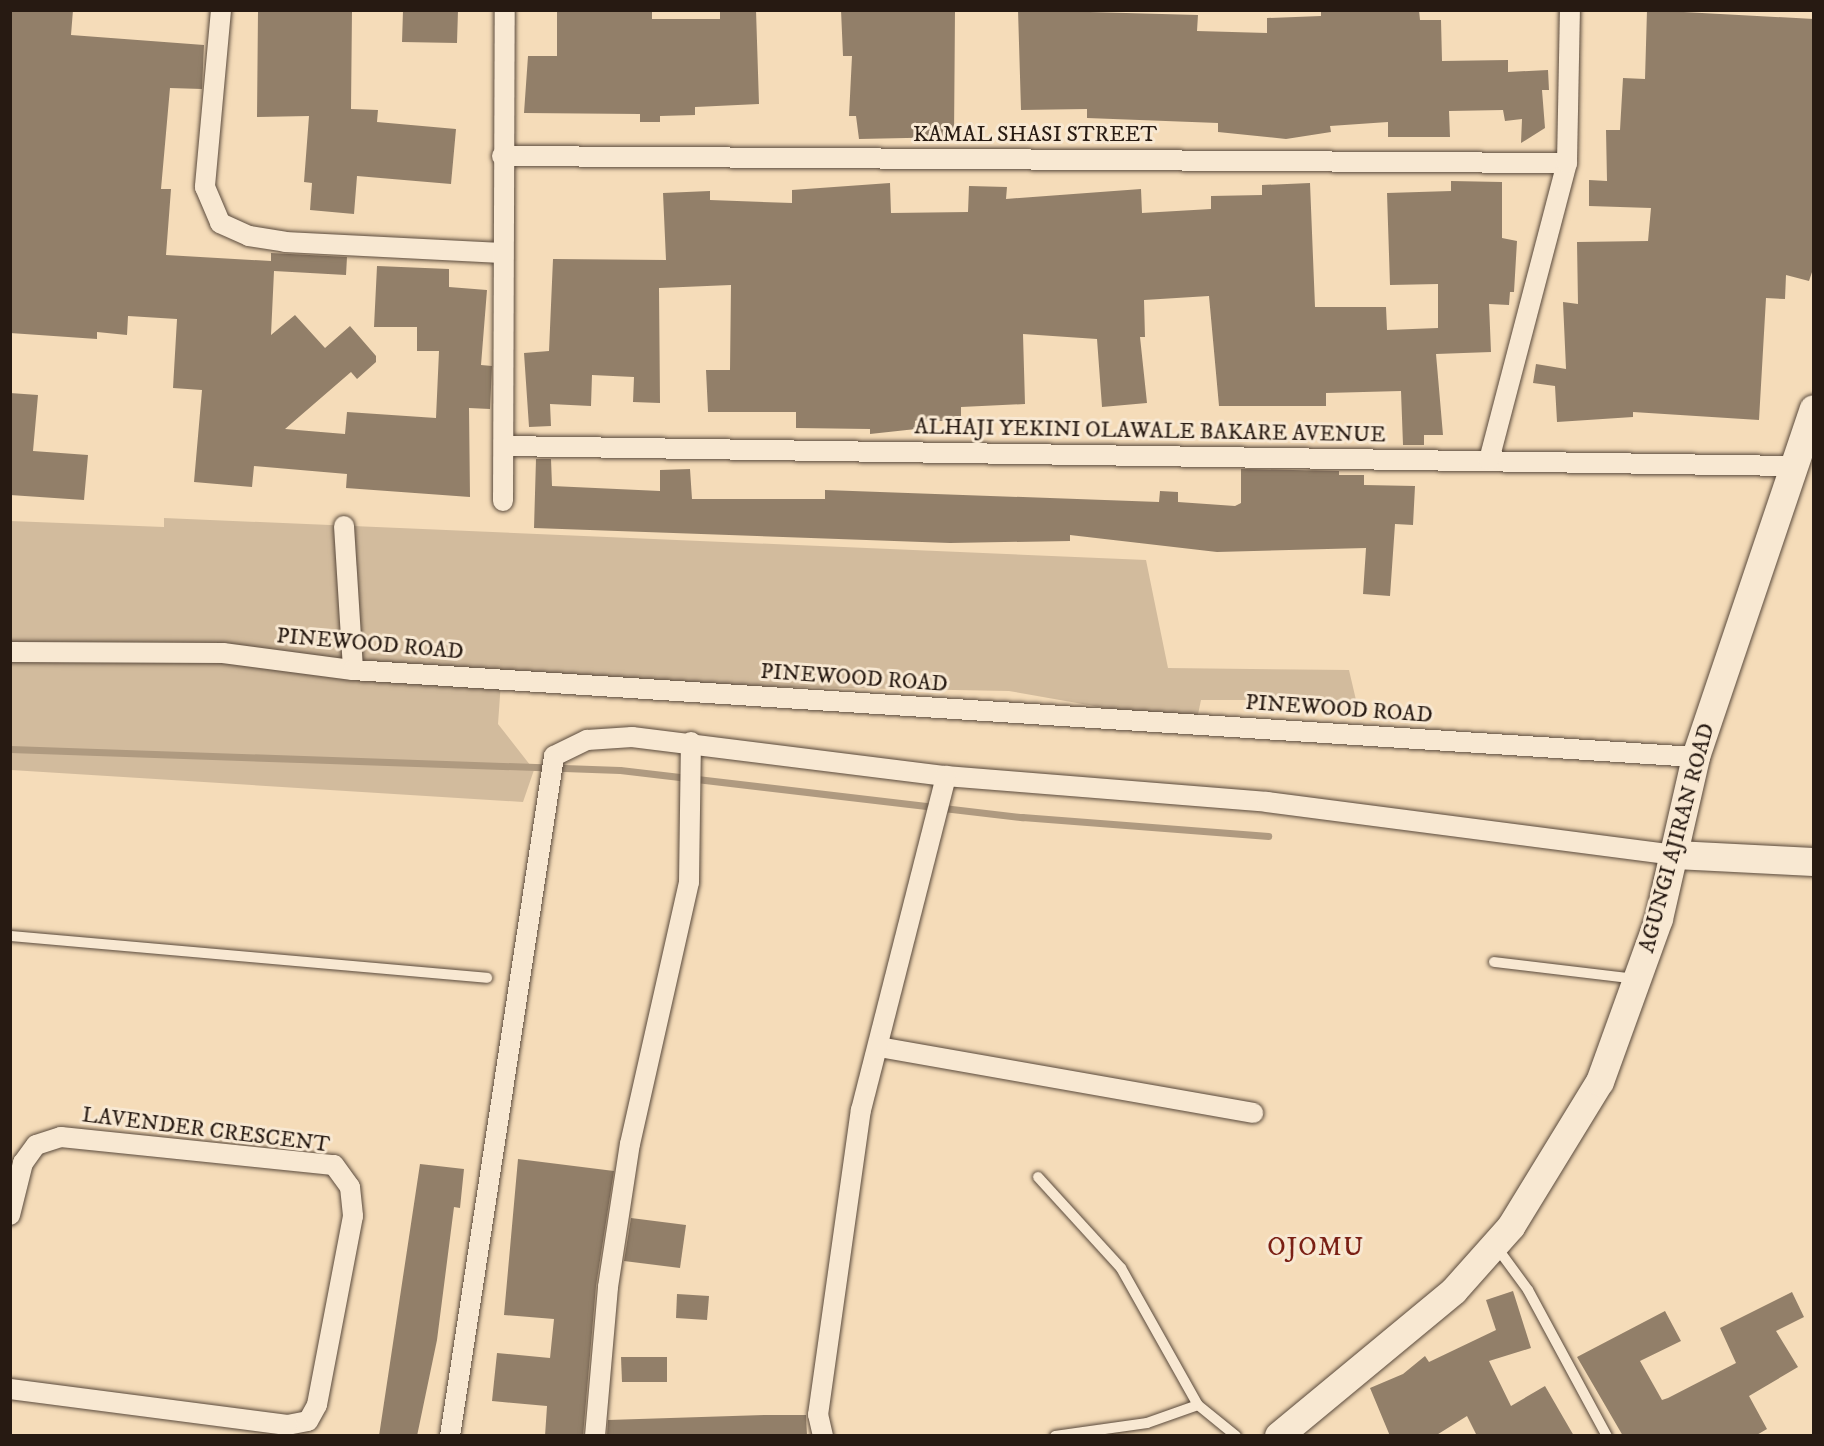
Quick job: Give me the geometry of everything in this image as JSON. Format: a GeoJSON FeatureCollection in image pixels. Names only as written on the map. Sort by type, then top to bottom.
{"type":"FeatureCollection","features":[{"type":"Feature","properties":{"kind":"street"},"geometry":{"type":"LineString","coordinates":[[221,10],[205,187],[220,223],[249,236],[285,242],[502,253]]}},
{"type":"Feature","properties":{"kind":"street"},"geometry":{"type":"LineString","coordinates":[[503,501],[502,156],[505,10]]}},
{"type":"Feature","properties":{"kind":"street"},"geometry":{"type":"LineString","coordinates":[[1489,460],[1567,163],[1570,10]]}},
{"type":"Feature","properties":{"kind":"street","name":"KAMAL SHASI STREET"},"geometry":{"type":"LineString","coordinates":[[502,156],[1567,163]]}},
{"type":"Feature","properties":{"kind":"street","name":"AGUNGI AJIRAN ROAD"},"geometry":{"type":"LineString","coordinates":[[1279,1436],[1454,1291],[1495,1245],[1563,1149],[1600,1082],[1637,979],[1675,855],[1696,757],[1814,409]]}},
{"type":"Feature","properties":{"kind":"street","name":"ALHAJI YEKINI OLAWALE BAKARE AVENUE"},"geometry":{"type":"LineString","coordinates":[[504,446],[1796,466]]}},
{"type":"Feature","properties":{"kind":"street"},"geometry":{"type":"LineString","coordinates":[[344,526],[353,670]]}},
{"type":"Feature","properties":{"kind":"street","name":"PINEWOOD ROAD"},"geometry":{"type":"LineString","coordinates":[[10,652],[223,653],[353,670],[1696,757]]}},
{"type":"Feature","properties":{"kind":"street"},"geometry":{"type":"LineString","coordinates":[[450,1436],[554,756],[587,740],[632,737],[691,742],[946,776],[1267,801],[1675,855],[1814,862]]}},
{"type":"Feature","properties":{"kind":"street"},"geometry":{"type":"LineString","coordinates":[[595,1436],[608,1287],[630,1144],[689,882],[694,769],[691,742]]}},
{"type":"Feature","properties":{"kind":"street"},"geometry":{"type":"LineString","coordinates":[[823,1436],[819,1415],[861,1110],[879,1047],[946,776]]}},
{"type":"Feature","properties":{"kind":"street"},"geometry":{"type":"LineString","coordinates":[[879,1047],[1253,1113]]}},
{"type":"Feature","properties":{"kind":"street","name":"LAVENDER CRESCENT"},"geometry":{"type":"LineString","coordinates":[[10,1215],[23,1162],[36,1145],[61,1137],[334,1165],[350,1187],[353,1216],[317,1405],[308,1421],[287,1425],[10,1389]]}},
{"type":"Feature","properties":{"kind":"lane"},"geometry":{"type":"LineString","coordinates":[[10,936],[487,978]]}},
{"type":"Feature","properties":{"kind":"lane"},"geometry":{"type":"LineString","coordinates":[[1494,962],[1637,979]]}},
{"type":"Feature","properties":{"kind":"lane"},"geometry":{"type":"LineString","coordinates":[[1038,1177],[1122,1268],[1198,1405],[1236,1436]]}},
{"type":"Feature","properties":{"kind":"lane"},"geometry":{"type":"LineString","coordinates":[[1495,1245],[1528,1290],[1607,1436]]}},
{"type":"Feature","properties":{"kind":"lane"},"geometry":{"type":"LineString","coordinates":[[1054,1436],[1147,1423],[1198,1405]]}},
{"type":"Feature","properties":{"kind":"shaded area"},"geometry":{"type":"Polygon","coordinates":[[[164,518],[1146,560],[1168,668],[1349,670],[1356,700],[1201,700],[1196,724],[1009,691],[501,682],[498,724],[534,770],[523,802],[11,770],[10,521],[164,527],[164,518]]]}},
{"type":"Feature","properties":{"kind":"building"},"geometry":{"type":"Polygon","coordinates":[[[10,10],[73,10],[71,35],[204,45],[202,89],[170,88],[161,189],[171,189],[166,255],[271,261],[271,253],[347,257],[346,275],[274,271],[271,335],[295,315],[325,348],[350,326],[376,356],[376,362],[357,379],[351,372],[285,429],[345,434],[347,412],[436,418],[439,351],[417,351],[417,327],[374,327],[377,266],[449,269],[449,287],[487,290],[481,365],[492,366],[490,409],[469,408],[470,497],[346,488],[347,474],[254,466],[252,487],[194,482],[202,390],[173,388],[177,319],[128,316],[127,335],[97,332],[97,339],[10,333],[10,10]]]}},
{"type":"Feature","properties":{"kind":"building"},"geometry":{"type":"Polygon","coordinates":[[[258,10],[352,10],[351,109],[378,110],[377,122],[456,129],[451,184],[357,176],[354,214],[310,210],[312,183],[304,182],[309,116],[257,117],[258,10]]]}},
{"type":"Feature","properties":{"kind":"building"},"geometry":{"type":"Polygon","coordinates":[[[403,10],[458,10],[457,43],[402,42],[403,10]]]}},
{"type":"Feature","properties":{"kind":"building"},"geometry":{"type":"Polygon","coordinates":[[[557,10],[652,10],[652,19],[720,19],[720,10],[756,10],[759,104],[695,107],[695,115],[660,116],[660,122],[640,122],[640,114],[524,113],[528,56],[557,56],[557,10]]]}},
{"type":"Feature","properties":{"kind":"building"},"geometry":{"type":"Polygon","coordinates":[[[841,10],[955,11],[954,137],[859,139],[856,116],[849,116],[852,56],[843,56],[841,10]]]}},
{"type":"Feature","properties":{"kind":"building"},"geometry":{"type":"Polygon","coordinates":[[[1018,10],[1198,15],[1197,31],[1267,33],[1267,18],[1321,16],[1321,10],[1419,10],[1420,20],[1441,20],[1442,61],[1508,60],[1508,72],[1548,70],[1549,90],[1542,90],[1545,128],[1521,143],[1522,119],[1505,121],[1503,110],[1449,111],[1450,137],[1388,137],[1388,122],[1330,126],[1331,132],[1286,139],[1218,132],[1218,123],[1087,118],[1087,109],[1021,110],[1018,10]]]}},
{"type":"Feature","properties":{"kind":"building"},"geometry":{"type":"Polygon","coordinates":[[[1647,10],[1814,19],[1814,266],[1809,281],[1786,275],[1785,299],[1766,298],[1759,420],[1633,412],[1633,417],[1557,422],[1555,386],[1533,383],[1536,364],[1566,369],[1563,302],[1578,304],[1577,242],[1648,241],[1651,208],[1589,206],[1589,180],[1607,181],[1606,130],[1620,130],[1623,78],[1645,79],[1647,10]]]}},
{"type":"Feature","properties":{"kind":"building"},"geometry":{"type":"Polygon","coordinates":[[[1451,181],[1502,182],[1502,238],[1517,241],[1514,292],[1510,292],[1509,305],[1489,304],[1491,352],[1436,354],[1443,435],[1424,435],[1424,445],[1403,445],[1401,391],[1326,393],[1326,406],[1219,406],[1209,296],[1144,300],[1145,337],[1140,337],[1147,403],[1102,407],[1097,339],[1023,334],[1025,404],[961,407],[961,421],[915,421],[916,429],[870,434],[870,429],[796,428],[796,412],[708,412],[706,370],[730,370],[731,285],[659,288],[660,403],[633,402],[634,377],[592,375],[591,406],[550,404],[551,426],[529,427],[524,353],[549,351],[553,259],[666,260],[663,193],[710,191],[710,200],[792,203],[792,190],[890,183],[891,213],[968,212],[969,186],[1007,187],[1006,199],[1141,189],[1142,213],[1211,209],[1211,196],[1262,195],[1262,185],[1310,183],[1315,307],[1386,307],[1387,330],[1438,328],[1438,284],[1390,285],[1387,193],[1451,191],[1451,181]]]}},
{"type":"Feature","properties":{"kind":"building"},"geometry":{"type":"Polygon","coordinates":[[[10,393],[38,395],[33,451],[88,455],[84,500],[10,495],[10,393]]]}},
{"type":"Feature","properties":{"kind":"building"},"geometry":{"type":"Polygon","coordinates":[[[536,459],[551,459],[552,486],[660,491],[660,470],[690,469],[692,499],[825,499],[825,490],[1159,502],[1160,491],[1178,492],[1178,502],[1235,506],[1241,503],[1241,469],[1339,471],[1339,475],[1364,475],[1364,485],[1415,486],[1413,525],[1395,524],[1390,596],[1363,594],[1366,548],[1217,552],[1070,535],[1070,541],[950,543],[534,528],[536,459]]]}},
{"type":"Feature","properties":{"kind":"building"},"geometry":{"type":"Polygon","coordinates":[[[518,1159],[614,1171],[596,1286],[583,1436],[545,1436],[547,1406],[492,1401],[497,1353],[550,1358],[554,1319],[504,1315],[518,1159]]]}},
{"type":"Feature","properties":{"kind":"building"},"geometry":{"type":"Polygon","coordinates":[[[420,1164],[464,1169],[460,1208],[454,1207],[437,1340],[417,1436],[379,1436],[420,1164]]]}},
{"type":"Feature","properties":{"kind":"building"},"geometry":{"type":"Polygon","coordinates":[[[631,1218],[686,1225],[680,1268],[624,1261],[631,1218]]]}},
{"type":"Feature","properties":{"kind":"building"},"geometry":{"type":"Polygon","coordinates":[[[1513,1291],[1531,1348],[1489,1361],[1511,1406],[1545,1386],[1574,1436],[1477,1436],[1467,1416],[1435,1436],[1390,1436],[1370,1388],[1403,1374],[1425,1356],[1429,1362],[1496,1330],[1486,1300],[1513,1291]]]}},
{"type":"Feature","properties":{"kind":"building"},"geometry":{"type":"Polygon","coordinates":[[[1792,1292],[1804,1317],[1776,1331],[1798,1367],[1749,1396],[1767,1429],[1755,1436],[1623,1436],[1577,1357],[1665,1311],[1681,1341],[1640,1361],[1662,1400],[1736,1363],[1720,1328],[1792,1292]]]}},
{"type":"Feature","properties":{"kind":"building"},"geometry":{"type":"Polygon","coordinates":[[[677,1294],[709,1296],[707,1320],[676,1318],[677,1294]]]}},
{"type":"Feature","properties":{"kind":"building"},"geometry":{"type":"Polygon","coordinates":[[[621,1357],[667,1357],[667,1382],[622,1382],[621,1357]]]}},
{"type":"Feature","properties":{"kind":"building"},"geometry":{"type":"Polygon","coordinates":[[[806,1415],[807,1436],[607,1436],[608,1420],[806,1415]]]}},
{"type":"Feature","properties":{"kind":"waterway"},"geometry":{"type":"LineString","coordinates":[[10,749],[620,770],[1022,817],[1268,836]]}},
{"type":"Feature","properties":{"kind":"district","name":"OJOMU"},"geometry":{"type":"Point","coordinates":[1316,1248]}}]}
